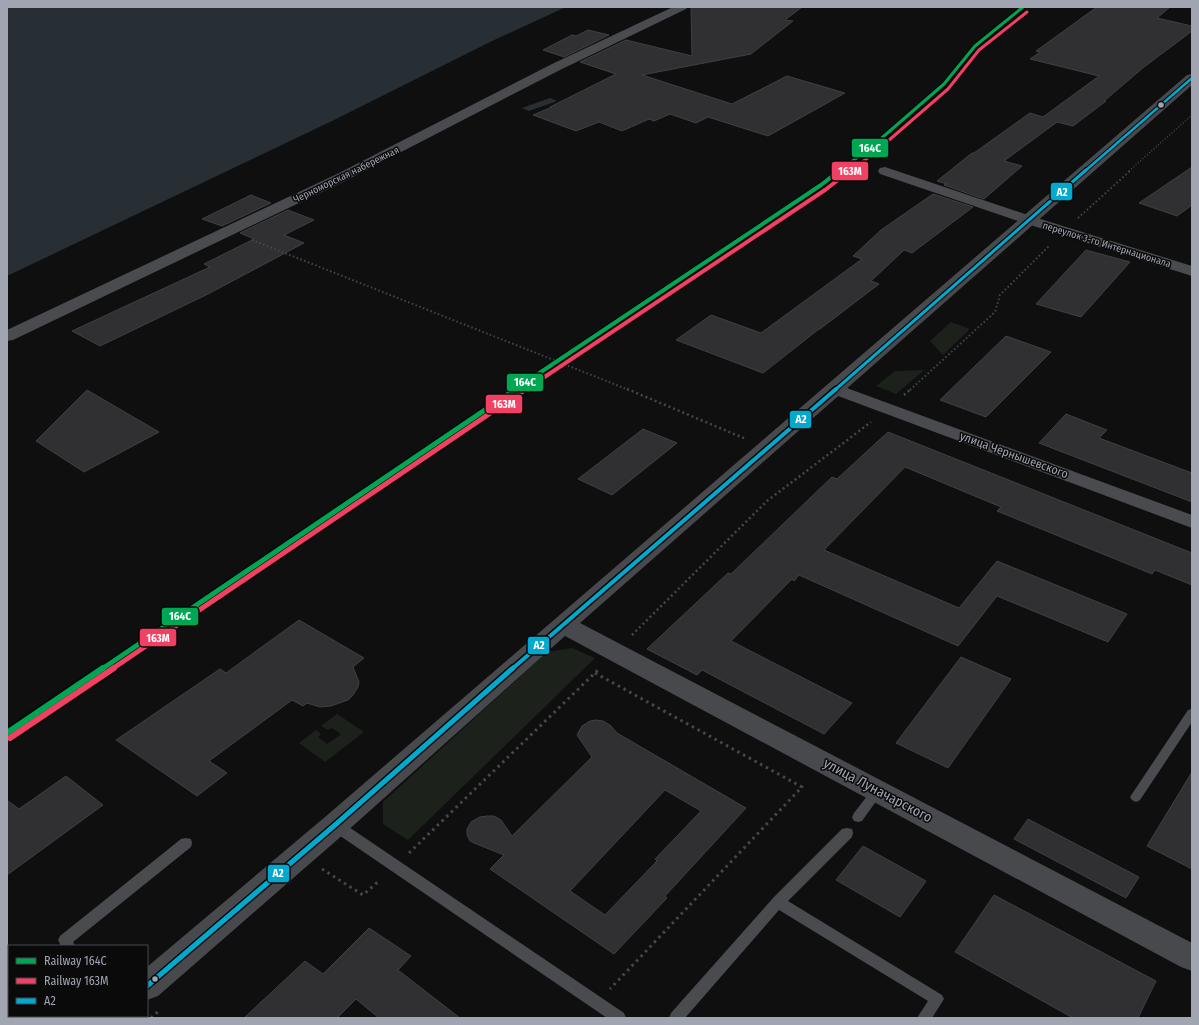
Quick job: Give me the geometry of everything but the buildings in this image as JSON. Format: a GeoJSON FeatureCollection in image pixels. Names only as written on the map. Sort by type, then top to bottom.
{"type":"FeatureCollection","features":[{"type":"Feature","properties":{"kind":"main road"},"geometry":{"type":"LineString","coordinates":[[155,997],[335,825],[563,624],[1192,78]]}},
{"type":"Feature","properties":{"kind":"main road","name":"улица Луначарского"},"geometry":{"type":"LineString","coordinates":[[563,624],[1192,958]]}},
{"type":"Feature","properties":{"kind":"street","name":"Черноморская набережная"},"geometry":{"type":"LineString","coordinates":[[7,336],[344,176],[556,67],[682,7]]}},
{"type":"Feature","properties":{"kind":"street","name":"переулок 3-го Интернационала"},"geometry":{"type":"LineString","coordinates":[[886,171],[1029,220],[1192,271]]}},
{"type":"Feature","properties":{"kind":"street","name":"улица Чернышевского"},"geometry":{"type":"LineString","coordinates":[[836,388],[1192,522]]}},
{"type":"Feature","properties":{"kind":"lane"},"geometry":{"type":"LineString","coordinates":[[1136,797],[1188,726],[1192,713]]}},
{"type":"Feature","properties":{"kind":"lane"},"geometry":{"type":"LineString","coordinates":[[858,817],[878,790]]}},
{"type":"Feature","properties":{"kind":"lane"},"geometry":{"type":"LineString","coordinates":[[335,825],[619,1018]]}},
{"type":"Feature","properties":{"kind":"lane"},"geometry":{"type":"LineString","coordinates":[[676,1018],[778,902],[847,833]]}},
{"type":"Feature","properties":{"kind":"lane"},"geometry":{"type":"LineString","coordinates":[[68,945],[66,940],[186,843]]}},
{"type":"Feature","properties":{"kind":"lane"},"geometry":{"type":"LineString","coordinates":[[778,902],[937,999],[924,1018]]}},
{"type":"Feature","properties":{"kind":"path"},"geometry":{"type":"LineString","coordinates":[[317,866],[363,894],[396,866],[595,673],[767,501],[889,409],[995,312],[1000,295],[1064,231],[1192,115]]}},
{"type":"Feature","properties":{"kind":"path"},"geometry":{"type":"LineString","coordinates":[[229,231],[583,371],[767,448]]}},
{"type":"Feature","properties":{"kind":"path"},"geometry":{"type":"LineString","coordinates":[[595,673],[802,787],[597,1003]]}},
{"type":"Feature","properties":{"kind":"path"},"geometry":{"type":"LineString","coordinates":[[151,1018],[155,997]]}},
{"type":"Feature","properties":{"kind":"shaded area"},"geometry":{"type":"Polygon","coordinates":[[[7,7],[566,7],[490,42],[332,121],[7,276],[7,7]]]}},
{"type":"Feature","properties":{"kind":"shaded area"},"geometry":{"type":"Polygon","coordinates":[[[550,98],[557,101],[529,111],[522,108],[550,98]]]}},
{"type":"Feature","properties":{"kind":"shaded area"},"geometry":{"type":"Polygon","coordinates":[[[951,322],[970,329],[943,355],[930,341],[951,322]]]}},
{"type":"Feature","properties":{"kind":"shaded area"},"geometry":{"type":"Polygon","coordinates":[[[924,370],[896,394],[876,386],[895,371],[924,370]]]}},
{"type":"Feature","properties":{"kind":"shaded area"},"geometry":{"type":"Polygon","coordinates":[[[572,648],[595,658],[408,840],[383,824],[383,802],[547,652],[572,648]]]}},
{"type":"Feature","properties":{"kind":"shaded area"},"geometry":{"type":"Polygon","coordinates":[[[337,714],[364,732],[325,762],[299,743],[316,730],[321,734],[318,737],[327,744],[341,734],[332,728],[328,730],[321,726],[337,714]]]}},
{"type":"Feature","properties":{"kind":"rail line","name":"164С"},"geometry":{"type":"LineString","coordinates":[[7,733],[551,365],[821,185],[869,149],[944,84],[975,46],[1023,7]]}},
{"type":"Feature","properties":{"kind":"rail line","name":"163М"},"geometry":{"type":"LineString","coordinates":[[10,738],[554,370],[825,190],[873,154],[948,89],[979,50],[1027,12]]}},
{"type":"Feature","properties":{"kind":"transit line","name":"A2"},"geometry":{"type":"LineString","coordinates":[[148,985],[335,825],[563,624],[836,389],[1192,78]]}}]}
